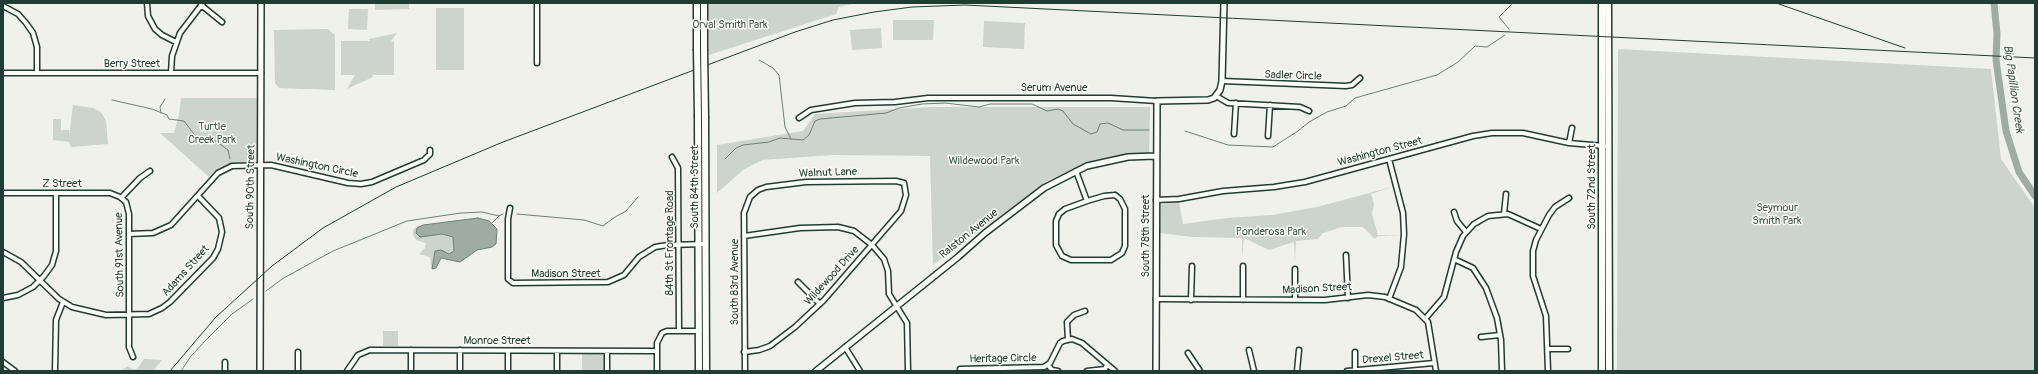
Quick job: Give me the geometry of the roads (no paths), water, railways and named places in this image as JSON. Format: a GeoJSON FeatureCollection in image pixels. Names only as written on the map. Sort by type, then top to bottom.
{"type":"FeatureCollection","features":[{"type":"Feature","properties":{"kind":"main road","name":"South 84th Street"},"geometry":{"type":"LineString","coordinates":[[697,3],[700,371]]}},
{"type":"Feature","properties":{"kind":"main road","name":"South 84th Street"},"geometry":{"type":"LineString","coordinates":[[704,3],[706,371]]}},
{"type":"Feature","properties":{"kind":"main road","name":"South 72nd Street"},"geometry":{"type":"LineString","coordinates":[[1602,3],[1609,371]]}},
{"type":"Feature","properties":{"kind":"main road","name":"South 72nd Street"},"geometry":{"type":"LineString","coordinates":[[1602,371],[1608,3]]}},
{"type":"Feature","properties":{"kind":"street"},"geometry":{"type":"LineString","coordinates":[[147,3],[148,16],[155,29],[162,35],[176,42]]}},
{"type":"Feature","properties":{"kind":"street","name":"South 90th Street"},"geometry":{"type":"LineString","coordinates":[[260,371],[261,3]]}},
{"type":"Feature","properties":{"kind":"street"},"geometry":{"type":"LineString","coordinates":[[537,3],[537,62]]}},
{"type":"Feature","properties":{"kind":"street"},"geometry":{"type":"LineString","coordinates":[[1224,3],[1222,81],[1220,90],[1216,96],[1225,101],[1236,103],[1300,107],[1309,111]]}},
{"type":"Feature","properties":{"kind":"street"},"geometry":{"type":"LineString","coordinates":[[171,73],[172,56],[176,42],[183,28],[202,4],[222,22]]}},
{"type":"Feature","properties":{"kind":"street"},"geometry":{"type":"LineString","coordinates":[[3,6],[18,14],[26,22],[33,33],[37,47],[38,73]]}},
{"type":"Feature","properties":{"kind":"street","name":"Berry Street"},"geometry":{"type":"LineString","coordinates":[[3,73],[261,73]]}},
{"type":"Feature","properties":{"kind":"street","name":"Sadler Circle"},"geometry":{"type":"LineString","coordinates":[[1222,81],[1346,86],[1352,85],[1360,78]]}},
{"type":"Feature","properties":{"kind":"street","name":"Serum Avenue"},"geometry":{"type":"LineString","coordinates":[[799,118],[810,110],[855,103],[894,102],[928,98],[1111,98],[1157,101],[1208,100],[1216,96]]}},
{"type":"Feature","properties":{"kind":"street","name":"South 78th Street"},"geometry":{"type":"LineString","coordinates":[[1156,371],[1155,156],[1157,101]]}},
{"type":"Feature","properties":{"kind":"street"},"geometry":{"type":"LineString","coordinates":[[1234,134],[1236,103]]}},
{"type":"Feature","properties":{"kind":"street"},"geometry":{"type":"LineString","coordinates":[[1268,136],[1270,105]]}},
{"type":"Feature","properties":{"kind":"street"},"geometry":{"type":"LineString","coordinates":[[1569,144],[1572,128]]}},
{"type":"Feature","properties":{"kind":"street","name":"Washington Street"},"geometry":{"type":"LineString","coordinates":[[1156,200],[1179,199],[1223,191],[1286,185],[1473,136],[1492,133],[1523,133],[1569,144],[1605,146]]}},
{"type":"Feature","properties":{"kind":"street","name":"Washington Circle"},"geometry":{"type":"LineString","coordinates":[[261,165],[279,166],[348,183],[361,184],[372,182],[424,160],[430,154],[430,150]]}},
{"type":"Feature","properties":{"kind":"street","name":"Ralston Avenue"},"geometry":{"type":"LineString","coordinates":[[816,371],[958,257],[985,233],[1044,188],[1076,171],[1113,160],[1155,156]]}},
{"type":"Feature","properties":{"kind":"street","name":"84th St Frontage Road"},"geometry":{"type":"LineString","coordinates":[[672,157],[678,168],[679,330]]}},
{"type":"Feature","properties":{"kind":"street"},"geometry":{"type":"LineString","coordinates":[[1389,159],[1403,213],[1404,234],[1401,267],[1389,299]]}},
{"type":"Feature","properties":{"kind":"street"},"geometry":{"type":"LineString","coordinates":[[130,234],[153,233],[165,229],[174,222],[218,173],[238,165],[261,165]]}},
{"type":"Feature","properties":{"kind":"street"},"geometry":{"type":"LineString","coordinates":[[121,198],[140,178],[150,171]]}},
{"type":"Feature","properties":{"kind":"street"},"geometry":{"type":"LineString","coordinates":[[1076,171],[1087,201]]}},
{"type":"Feature","properties":{"kind":"street","name":"Walnut Lane"},"geometry":{"type":"LineString","coordinates":[[752,194],[766,187],[806,182],[896,181],[902,182],[905,185]]}},
{"type":"Feature","properties":{"kind":"street","name":"Wildewood Drive"},"geometry":{"type":"LineString","coordinates":[[744,352],[759,350],[770,346],[795,327],[820,304],[901,211],[906,195],[905,185]]}},
{"type":"Feature","properties":{"kind":"street","name":"Z Street"},"geometry":{"type":"LineString","coordinates":[[3,193],[110,193],[121,198]]}},
{"type":"Feature","properties":{"kind":"street"},"geometry":{"type":"LineString","coordinates":[[3,298],[23,293],[49,271],[55,256],[56,193]]}},
{"type":"Feature","properties":{"kind":"street","name":"South 83rd Avenue"},"geometry":{"type":"LineString","coordinates":[[744,371],[744,209],[752,194]]}},
{"type":"Feature","properties":{"kind":"street"},"geometry":{"type":"LineString","coordinates":[[1504,214],[1506,194]]}},
{"type":"Feature","properties":{"kind":"street"},"geometry":{"type":"LineString","coordinates":[[1108,195],[1115,196],[1120,199],[1125,209],[1125,246],[1122,253],[1116,258],[1111,260],[1071,260],[1062,256],[1057,249],[1056,221],[1059,214],[1065,209],[1087,201],[1108,195]]}},
{"type":"Feature","properties":{"kind":"street","name":"Adams Street"},"geometry":{"type":"LineString","coordinates":[[3,252],[21,262],[63,302],[72,307],[90,313],[129,316],[149,314],[166,306],[217,252],[221,240],[221,224],[217,214],[198,196]]}},
{"type":"Feature","properties":{"kind":"street","name":"South 91st Avenue"},"geometry":{"type":"LineString","coordinates":[[121,198],[127,204],[129,210],[129,347],[133,357]]}},
{"type":"Feature","properties":{"kind":"street"},"geometry":{"type":"LineString","coordinates":[[1548,371],[1546,316],[1532,266],[1534,246],[1541,229],[1553,210],[1569,198]]}},
{"type":"Feature","properties":{"kind":"street","name":"Madison Street"},"geometry":{"type":"LineString","coordinates":[[510,208],[508,219],[509,282],[608,282],[624,275],[639,257],[650,249],[661,245],[706,244]]}},
{"type":"Feature","properties":{"kind":"street"},"geometry":{"type":"LineString","coordinates":[[1454,212],[1457,221],[1466,232]]}},
{"type":"Feature","properties":{"kind":"street"},"geometry":{"type":"LineString","coordinates":[[1434,363],[1430,331],[1425,319],[1444,297],[1456,252],[1466,232],[1483,218],[1504,214],[1514,216],[1541,229]]}},
{"type":"Feature","properties":{"kind":"street"},"geometry":{"type":"LineString","coordinates":[[744,236],[800,228],[838,227],[854,231],[872,245],[885,262],[888,271],[887,288],[890,297],[904,316],[907,326],[908,371]]}},
{"type":"Feature","properties":{"kind":"street"},"geometry":{"type":"LineString","coordinates":[[1346,255],[1348,298]]}},
{"type":"Feature","properties":{"kind":"street"},"geometry":{"type":"LineString","coordinates":[[1454,259],[1470,266],[1479,275],[1494,306],[1500,334],[1502,371]]}},
{"type":"Feature","properties":{"kind":"street"},"geometry":{"type":"LineString","coordinates":[[1191,300],[1192,266]]}},
{"type":"Feature","properties":{"kind":"street"},"geometry":{"type":"LineString","coordinates":[[1243,266],[1243,300]]}},
{"type":"Feature","properties":{"kind":"street"},"geometry":{"type":"LineString","coordinates":[[1295,270],[1295,300]]}},
{"type":"Feature","properties":{"kind":"street"},"geometry":{"type":"LineString","coordinates":[[798,282],[820,304]]}},
{"type":"Feature","properties":{"kind":"street","name":"Madison Street"},"geometry":{"type":"LineString","coordinates":[[1156,299],[1295,300],[1348,298],[1374,294],[1416,310],[1425,319]]}},
{"type":"Feature","properties":{"kind":"street"},"geometry":{"type":"LineString","coordinates":[[55,371],[56,320],[63,302]]}},
{"type":"Feature","properties":{"kind":"street"},"geometry":{"type":"LineString","coordinates":[[1085,311],[1074,315],[1067,322],[1068,340],[1079,340],[1115,371]]}},
{"type":"Feature","properties":{"kind":"street"},"geometry":{"type":"LineString","coordinates":[[657,371],[656,350],[658,339],[662,334],[667,331],[679,330],[700,331]]}},
{"type":"Feature","properties":{"kind":"street"},"geometry":{"type":"LineString","coordinates":[[1481,337],[1500,334]]}},
{"type":"Feature","properties":{"kind":"street","name":"Heritage Circle"},"geometry":{"type":"LineString","coordinates":[[960,369],[1037,369],[1048,365],[1052,360],[1058,346],[1064,341],[1068,340]]}},
{"type":"Feature","properties":{"kind":"street"},"geometry":{"type":"LineString","coordinates":[[845,348],[860,371]]}},
{"type":"Feature","properties":{"kind":"street"},"geometry":{"type":"LineString","coordinates":[[1548,349],[1568,349]]}},
{"type":"Feature","properties":{"kind":"street"},"geometry":{"type":"LineString","coordinates":[[411,350],[411,371]]}},
{"type":"Feature","properties":{"kind":"street"},"geometry":{"type":"LineString","coordinates":[[460,350],[460,371]]}},
{"type":"Feature","properties":{"kind":"street","name":"Monroe Street"},"geometry":{"type":"LineString","coordinates":[[348,371],[358,355],[366,351],[656,350]]}},
{"type":"Feature","properties":{"kind":"street"},"geometry":{"type":"LineString","coordinates":[[1249,350],[1254,371]]}},
{"type":"Feature","properties":{"kind":"street"},"geometry":{"type":"LineString","coordinates":[[1297,371],[1299,350]]}},
{"type":"Feature","properties":{"kind":"street"},"geometry":{"type":"LineString","coordinates":[[508,351],[508,371]]}},
{"type":"Feature","properties":{"kind":"street"},"geometry":{"type":"LineString","coordinates":[[557,351],[557,371]]}},
{"type":"Feature","properties":{"kind":"street"},"geometry":{"type":"LineString","coordinates":[[607,351],[607,371]]}},
{"type":"Feature","properties":{"kind":"street"},"geometry":{"type":"LineString","coordinates":[[298,352],[298,371]]}},
{"type":"Feature","properties":{"kind":"street"},"geometry":{"type":"LineString","coordinates":[[1355,352],[1355,371]]}},
{"type":"Feature","properties":{"kind":"street"},"geometry":{"type":"LineString","coordinates":[[1188,353],[1200,371]]}},
{"type":"Feature","properties":{"kind":"street"},"geometry":{"type":"LineString","coordinates":[[3,362],[15,371]]}},
{"type":"Feature","properties":{"kind":"street"},"geometry":{"type":"LineString","coordinates":[[225,362],[225,371]]}},
{"type":"Feature","properties":{"kind":"street","name":"Drexel Street"},"geometry":{"type":"LineString","coordinates":[[1347,371],[1434,363],[1436,371]]}},
{"type":"Feature","properties":{"kind":"street"},"geometry":{"type":"LineString","coordinates":[[1048,365],[1052,370],[1058,371]]}},
{"type":"Feature","properties":{"kind":"street"},"geometry":{"type":"LineString","coordinates":[[1087,371],[1105,369],[1107,365]]}},
{"type":"Feature","properties":{"kind":"waterway"},"geometry":{"type":"LineString","coordinates":[[1509,29],[1499,17],[1513,3]]}},
{"type":"Feature","properties":{"kind":"waterway","name":"Big Papillion Creek"},"geometry":{"type":"LineString","coordinates":[[1994,3],[1997,34],[1996,60],[2006,131],[2019,172],[2035,196]]}},
{"type":"Feature","properties":{"kind":"waterway"},"geometry":{"type":"LineString","coordinates":[[1185,131],[1228,145],[1273,147],[1309,122],[1327,112],[1346,106],[1355,98],[1437,75],[1458,62],[1475,46],[1487,47],[1505,35]]}},
{"type":"Feature","properties":{"kind":"waterway"},"geometry":{"type":"LineString","coordinates":[[759,60],[773,68],[779,75],[785,127],[791,139]]}},
{"type":"Feature","properties":{"kind":"waterway"},"geometry":{"type":"LineString","coordinates":[[161,113],[160,107],[165,99]]}},
{"type":"Feature","properties":{"kind":"waterway"},"geometry":{"type":"LineString","coordinates":[[112,100],[152,109],[167,115],[169,119],[184,121],[200,142],[207,144],[212,141],[216,141],[228,150],[230,159]]}},
{"type":"Feature","properties":{"kind":"waterway"},"geometry":{"type":"LineString","coordinates":[[725,159],[736,148],[743,145],[769,142],[780,138],[803,140],[809,135],[815,121],[820,119],[886,113],[899,108],[922,104],[945,103],[979,107],[990,104],[1032,104],[1047,111],[1058,109],[1063,111],[1073,124],[1091,134],[1097,132],[1100,124],[1108,123],[1123,130],[1149,130]]}},
{"type":"Feature","properties":{"kind":"waterway"},"geometry":{"type":"LineString","coordinates":[[517,214],[584,220],[603,226],[626,211],[638,197]]}},
{"type":"Feature","properties":{"kind":"waterway"},"geometry":{"type":"LineString","coordinates":[[266,291],[282,279],[333,251],[407,221],[461,213],[482,212],[499,216],[503,214]]}},
{"type":"Feature","properties":{"kind":"waterway"},"geometry":{"type":"LineString","coordinates":[[491,224],[499,216]]}},
{"type":"Feature","properties":{"kind":"waterway"},"geometry":{"type":"LineString","coordinates":[[181,371],[191,356],[207,339],[232,314],[253,299]]}},
{"type":"Feature","properties":{"kind":"railway"},"geometry":{"type":"LineString","coordinates":[[1776,3],[1905,48]]}},
{"type":"Feature","properties":{"kind":"railway"},"geometry":{"type":"LineString","coordinates":[[170,371],[216,317],[272,266],[323,228],[396,187],[503,142],[795,32],[833,20],[874,12],[912,7],[965,5],[2035,58]]}},
{"type":"Feature","properties":{"kind":"park label","name":"Orval Smith Park"},"geometry":{"type":"Point","coordinates":[730,25]}},
{"type":"Feature","properties":{"kind":"park label","name":"Turtle Creek Park"},"geometry":{"type":"Point","coordinates":[212,133]}},
{"type":"Feature","properties":{"kind":"park label","name":"Wildewood Park"},"geometry":{"type":"Point","coordinates":[984,161]}},
{"type":"Feature","properties":{"kind":"park label","name":"Seymour Smith Park"},"geometry":{"type":"Point","coordinates":[1777,214]}},
{"type":"Feature","properties":{"kind":"park label","name":"Ponderosa Park"},"geometry":{"type":"Point","coordinates":[1271,232]}}]}
